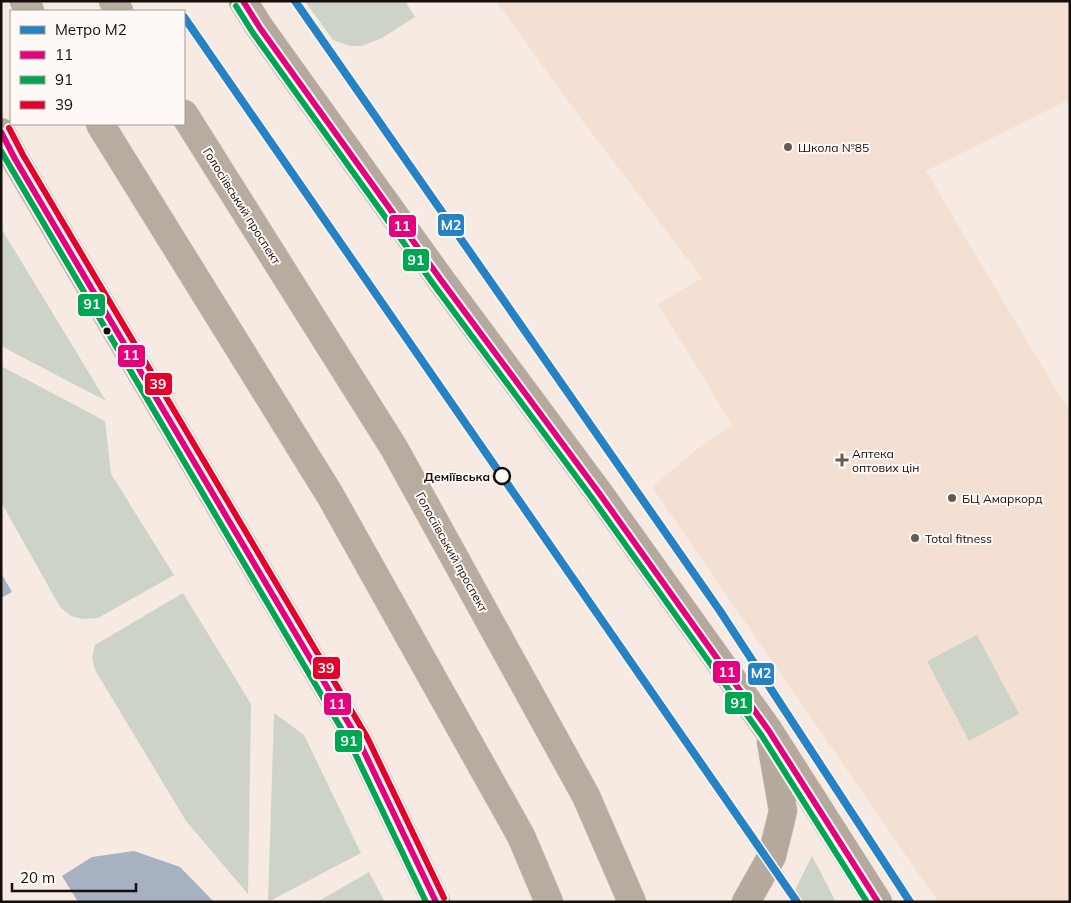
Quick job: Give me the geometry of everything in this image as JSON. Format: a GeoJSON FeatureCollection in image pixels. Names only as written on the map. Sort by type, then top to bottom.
{"type":"FeatureCollection","features":[{"type":"Feature","properties":{"kind":"highway","name":"Голосіївський проспект"},"geometry":{"type":"LineString","coordinates":[[185,116],[394,448],[586,796],[632,902]]}},
{"type":"Feature","properties":{"kind":"highway"},"geometry":{"type":"LineString","coordinates":[[101,125],[330,494],[521,836],[549,902]]}},
{"type":"Feature","properties":{"kind":"main road"},"geometry":{"type":"LineString","coordinates":[[242,1],[435,272],[599,493],[769,731],[878,902]]}},
{"type":"Feature","properties":{"kind":"main road"},"geometry":{"type":"LineString","coordinates":[[1,132],[15,159],[359,741],[436,902]]}},
{"type":"Feature","properties":{"kind":"main road"},"geometry":{"type":"LineString","coordinates":[[746,902],[772,856],[783,812],[769,731]]}},
{"type":"Feature","properties":{"kind":"shaded area"},"geometry":{"type":"Polygon","coordinates":[[[305,1],[405,1],[415,17],[382,38],[362,46],[350,46],[333,40],[305,1]]]}},
{"type":"Feature","properties":{"kind":"shaded area"},"geometry":{"type":"Polygon","coordinates":[[[496,1],[1070,1],[1070,99],[926,171],[1070,413],[1070,902],[938,902],[652,487],[696,450],[732,425],[658,304],[702,278],[584,123],[496,1]]]}},
{"type":"Feature","properties":{"kind":"shaded area"},"geometry":{"type":"Polygon","coordinates":[[[1,228],[106,401],[1,346],[1,228]]]}},
{"type":"Feature","properties":{"kind":"shaded area"},"geometry":{"type":"Polygon","coordinates":[[[1,366],[105,421],[111,474],[174,575],[98,618],[83,619],[71,616],[60,607],[1,502],[1,366]]]}},
{"type":"Feature","properties":{"kind":"shaded area"},"geometry":{"type":"Polygon","coordinates":[[[183,593],[251,704],[248,894],[186,821],[95,670],[92,658],[95,645],[183,593]]]}},
{"type":"Feature","properties":{"kind":"shaded area"},"geometry":{"type":"Polygon","coordinates":[[[977,635],[1019,714],[969,741],[927,661],[977,635]]]}},
{"type":"Feature","properties":{"kind":"shaded area"},"geometry":{"type":"Polygon","coordinates":[[[274,713],[304,735],[361,853],[268,902],[274,713]]]}},
{"type":"Feature","properties":{"kind":"shaded area"},"geometry":{"type":"Polygon","coordinates":[[[812,856],[836,902],[789,902],[812,856]]]}},
{"type":"Feature","properties":{"kind":"shaded area"},"geometry":{"type":"Polygon","coordinates":[[[369,872],[385,902],[317,902],[369,872]]]}},
{"type":"Feature","properties":{"kind":"water"},"geometry":{"type":"Polygon","coordinates":[[[1,573],[12,592],[1,598],[1,573]]]}},
{"type":"Feature","properties":{"kind":"water"},"geometry":{"type":"Polygon","coordinates":[[[134,851],[180,867],[214,902],[78,902],[62,876],[92,857],[134,851]]]}},
{"type":"Feature","properties":{"kind":"metro line","name":"M2"},"geometry":{"type":"LineString","coordinates":[[295,1],[720,611],[910,902]]}},
{"type":"Feature","properties":{"kind":"metro line","name":"M2"},"geometry":{"type":"LineString","coordinates":[[185,18],[797,902]]}},
{"type":"Feature","properties":{"kind":"transit line","name":"11"},"geometry":{"type":"LineString","coordinates":[[243,1],[260,28],[441,280],[599,493],[769,731],[878,902]]}},
{"type":"Feature","properties":{"kind":"transit line","name":"91"},"geometry":{"type":"LineString","coordinates":[[236,6],[253,33],[434,285],[592,498],[762,736],[867,902]]}},
{"type":"Feature","properties":{"kind":"transit line","name":"39"},"geometry":{"type":"LineString","coordinates":[[9,128],[23,155],[367,737],[444,898]]}},
{"type":"Feature","properties":{"kind":"transit line","name":"11"},"geometry":{"type":"LineString","coordinates":[[1,132],[15,159],[359,741],[436,902]]}},
{"type":"Feature","properties":{"kind":"transit line","name":"91"},"geometry":{"type":"LineString","coordinates":[[1,151],[351,745],[426,902]]}},
{"type":"Feature","properties":{"kind":"place","name":"Школа №85"},"geometry":{"type":"Point","coordinates":[788,147]}},
{"type":"Feature","properties":{"kind":"place","name":"Аптека оптових цін"},"geometry":{"type":"Point","coordinates":[842,460]}},
{"type":"Feature","properties":{"kind":"place","name":"Деміївська"},"geometry":{"type":"Point","coordinates":[502,476]}},
{"type":"Feature","properties":{"kind":"place","name":"БЦ Амаркорд"},"geometry":{"type":"Point","coordinates":[952,498]}},
{"type":"Feature","properties":{"kind":"place","name":"Total fitness"},"geometry":{"type":"Point","coordinates":[915,538]}}]}
